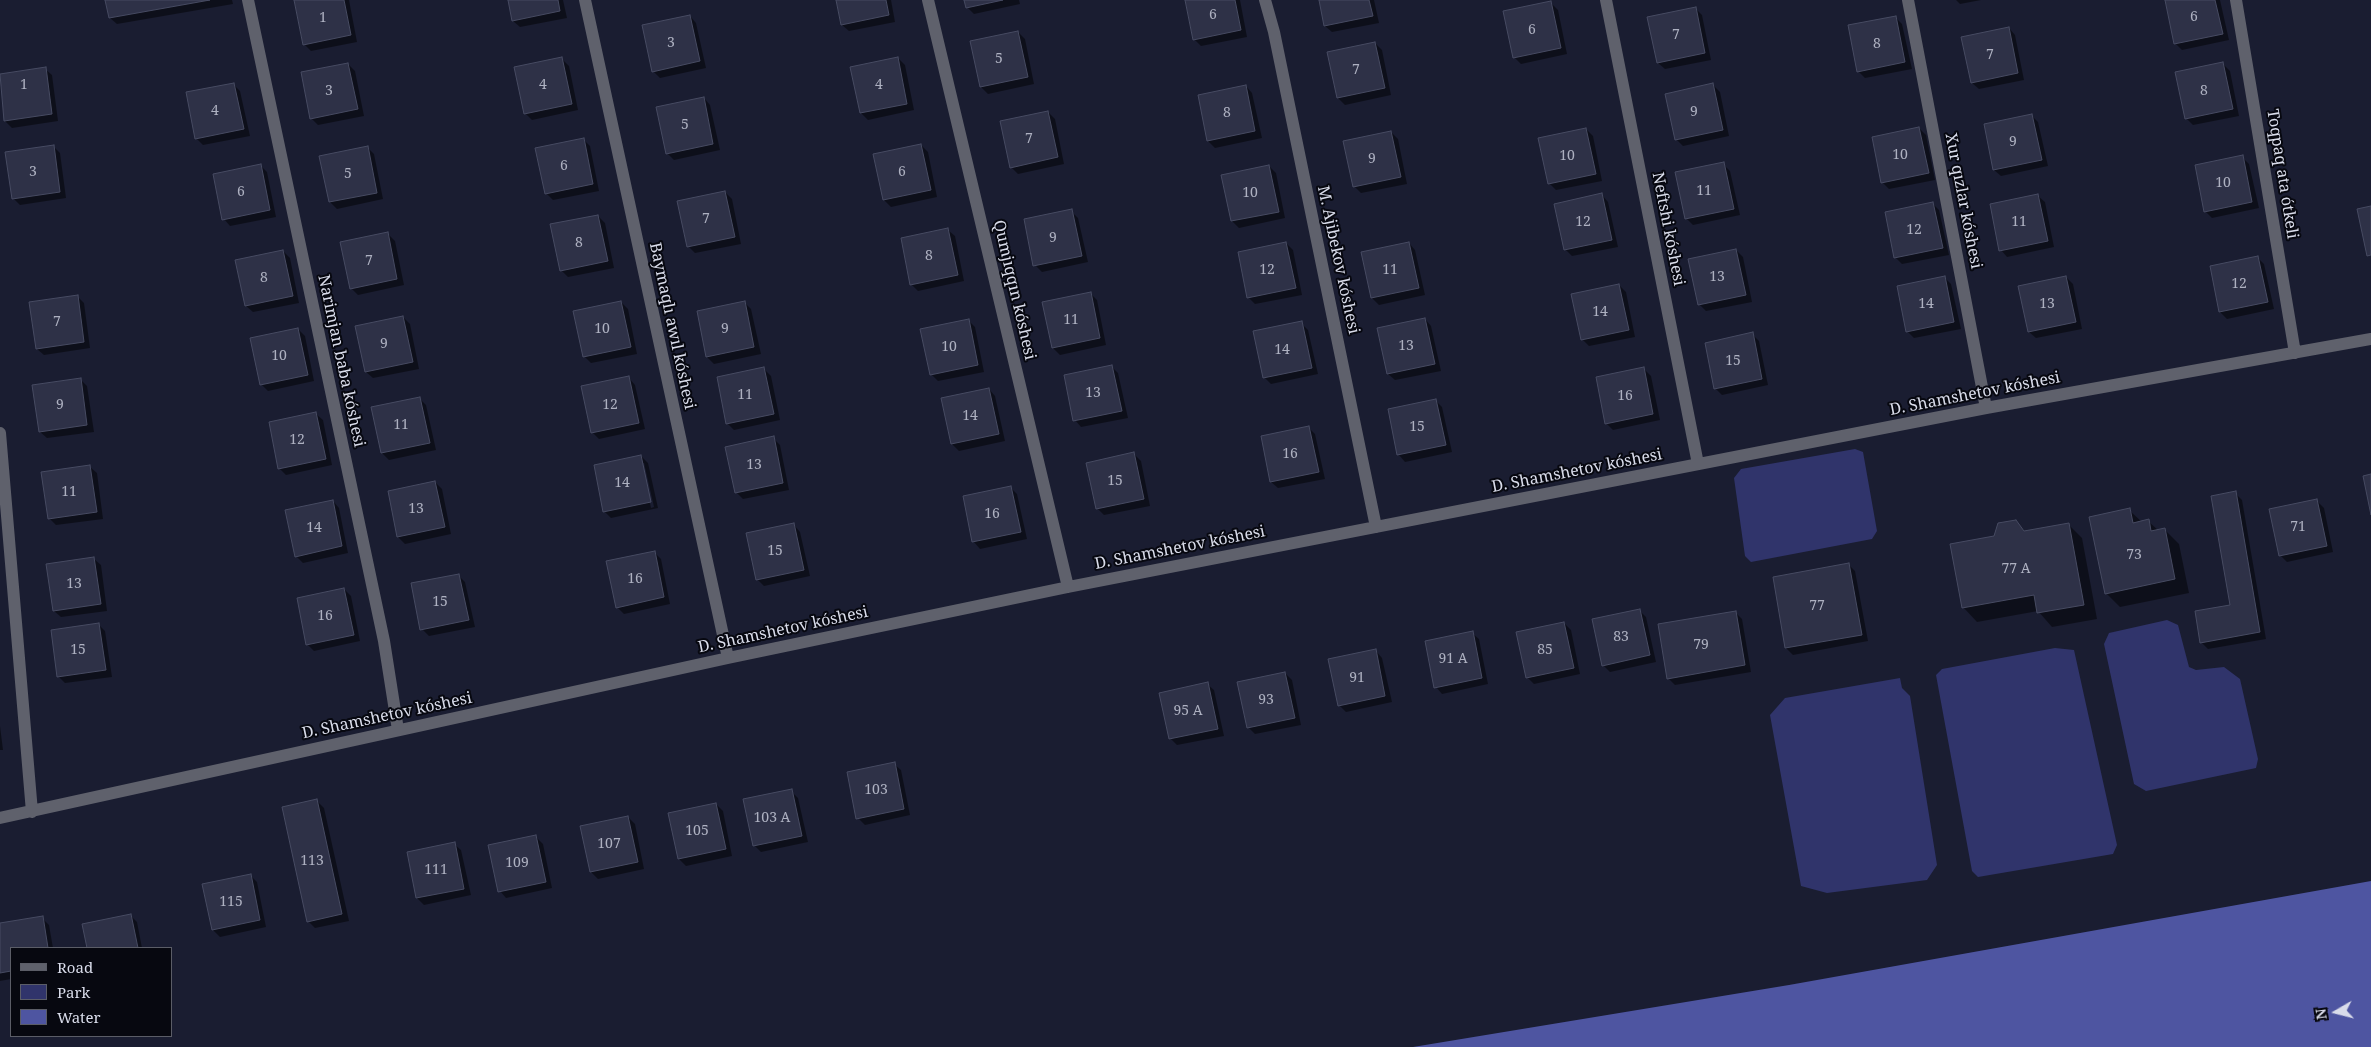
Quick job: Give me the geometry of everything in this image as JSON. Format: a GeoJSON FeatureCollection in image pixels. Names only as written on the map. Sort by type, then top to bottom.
{"type":"FeatureCollection","features":[{"type":"Feature","properties":{"kind":"street","name":"Narimjan baba kóshesi"},"geometry":{"type":"LineString","coordinates":[[248,0],[384,641],[398,730]]}},
{"type":"Feature","properties":{"kind":"street","name":"Baymaqlı awıl kóshesi"},"geometry":{"type":"LineString","coordinates":[[585,0],[728,658]]}},
{"type":"Feature","properties":{"kind":"street","name":"Qumjıqqın kóshesi"},"geometry":{"type":"LineString","coordinates":[[928,0],[1068,587]]}},
{"type":"Feature","properties":{"kind":"street","name":"M. Ajibekov kóshesi"},"geometry":{"type":"LineString","coordinates":[[1265,0],[1274,32],[1376,527]]}},
{"type":"Feature","properties":{"kind":"street","name":"Neftshi kóshesi"},"geometry":{"type":"LineString","coordinates":[[1606,0],[1698,464]]}},
{"type":"Feature","properties":{"kind":"street","name":"Xur qızlar kóshesi"},"geometry":{"type":"LineString","coordinates":[[1908,0],[1986,408]]}},
{"type":"Feature","properties":{"kind":"street","name":"Toqpaq ata ótkeli"},"geometry":{"type":"LineString","coordinates":[[2236,0],[2295,353]]}},
{"type":"Feature","properties":{"kind":"street","name":"D. Shamshetov kóshesi"},"geometry":{"type":"LineString","coordinates":[[0,818],[728,658],[1068,587],[1986,408],[2371,339]]}},
{"type":"Feature","properties":{"kind":"street"},"geometry":{"type":"LineString","coordinates":[[0,433],[32,812]]}},
{"type":"Feature","properties":{"kind":"green space"},"geometry":{"type":"Polygon","coordinates":[[[1855,449],[1863,452],[1877,531],[1872,539],[1751,562],[1745,556],[1734,478],[1741,469],[1855,449]]]}},
{"type":"Feature","properties":{"kind":"green space"},"geometry":{"type":"Polygon","coordinates":[[[2167,620],[2178,625],[2189,667],[2196,670],[2224,667],[2240,679],[2258,759],[2256,768],[2146,791],[2134,784],[2104,644],[2109,633],[2167,620]]]}},
{"type":"Feature","properties":{"kind":"green space"},"geometry":{"type":"Polygon","coordinates":[[[2055,648],[2074,650],[2117,845],[2113,854],[1978,877],[1972,871],[1936,675],[1942,669],[2055,648]]]}},
{"type":"Feature","properties":{"kind":"green space"},"geometry":{"type":"Polygon","coordinates":[[[1900,678],[1902,688],[1910,696],[1937,865],[1927,880],[1827,893],[1801,886],[1770,715],[1785,698],[1900,678]]]}},
{"type":"Feature","properties":{"kind":"water"},"geometry":{"type":"Polygon","coordinates":[[[2371,881],[2371,1047],[1413,1047],[1789,985],[2371,881]]]}},
{"type":"Feature","properties":{"kind":"building"},"geometry":{"type":"Polygon","coordinates":[[[105,0],[210,0],[109,18],[105,0]]]}},
{"type":"Feature","properties":{"kind":"building"},"geometry":{"type":"Polygon","coordinates":[[[294,0],[344,0],[351,35],[303,45],[294,0]]]}},
{"type":"Feature","properties":{"kind":"building"},"geometry":{"type":"Polygon","coordinates":[[[508,0],[558,0],[560,11],[512,21],[508,0]]]}},
{"type":"Feature","properties":{"kind":"building"},"geometry":{"type":"Polygon","coordinates":[[[836,0],[886,0],[889,15],[841,25],[836,0]]]}},
{"type":"Feature","properties":{"kind":"building"},"geometry":{"type":"Polygon","coordinates":[[[964,0],[1003,0],[966,8],[964,0]]]}},
{"type":"Feature","properties":{"kind":"building"},"geometry":{"type":"Polygon","coordinates":[[[1185,0],[1235,0],[1241,30],[1193,40],[1185,0]]]}},
{"type":"Feature","properties":{"kind":"building"},"geometry":{"type":"Polygon","coordinates":[[[1319,0],[1369,0],[1373,16],[1324,26],[1319,0]]]}},
{"type":"Feature","properties":{"kind":"building"},"geometry":{"type":"Polygon","coordinates":[[[2165,0],[2215,0],[2223,34],[2174,44],[2165,0]]]}},
{"type":"Feature","properties":{"kind":"building"},"geometry":{"type":"Polygon","coordinates":[[[1551,1],[1561,48],[1513,58],[1503,11],[1551,1]]]}},
{"type":"Feature","properties":{"kind":"building"},"geometry":{"type":"Polygon","coordinates":[[[1696,7],[1705,53],[1657,63],[1647,17],[1696,7]]]}},
{"type":"Feature","properties":{"kind":"building"},"geometry":{"type":"Polygon","coordinates":[[[690,15],[700,61],[652,72],[642,25],[690,15]]]}},
{"type":"Feature","properties":{"kind":"building"},"geometry":{"type":"Polygon","coordinates":[[[1896,16],[1905,62],[1857,72],[1848,25],[1896,16]]]}},
{"type":"Feature","properties":{"kind":"building"},"geometry":{"type":"Polygon","coordinates":[[[2009,27],[2018,73],[1971,83],[1961,37],[2009,27]]]}},
{"type":"Feature","properties":{"kind":"building"},"geometry":{"type":"Polygon","coordinates":[[[1018,31],[1028,77],[980,87],[970,41],[1018,31]]]}},
{"type":"Feature","properties":{"kind":"building"},"geometry":{"type":"Polygon","coordinates":[[[1375,42],[1385,88],[1337,98],[1327,52],[1375,42]]]}},
{"type":"Feature","properties":{"kind":"building"},"geometry":{"type":"Polygon","coordinates":[[[562,57],[572,104],[524,114],[514,67],[562,57]]]}},
{"type":"Feature","properties":{"kind":"building"},"geometry":{"type":"Polygon","coordinates":[[[898,57],[907,104],[860,113],[850,67],[898,57]]]}},
{"type":"Feature","properties":{"kind":"building"},"geometry":{"type":"Polygon","coordinates":[[[2223,62],[2233,109],[2185,119],[2175,72],[2223,62]]]}},
{"type":"Feature","properties":{"kind":"building"},"geometry":{"type":"Polygon","coordinates":[[[348,63],[358,109],[310,119],[301,72],[348,63]]]}},
{"type":"Feature","properties":{"kind":"building"},"geometry":{"type":"Polygon","coordinates":[[[46,67],[52,114],[4,121],[0,74],[46,67]]]}},
{"type":"Feature","properties":{"kind":"building"},"geometry":{"type":"Polygon","coordinates":[[[234,83],[244,129],[195,139],[186,92],[234,83]]]}},
{"type":"Feature","properties":{"kind":"building"},"geometry":{"type":"Polygon","coordinates":[[[1713,83],[1723,130],[1675,140],[1665,94],[1713,83]]]}},
{"type":"Feature","properties":{"kind":"building"},"geometry":{"type":"Polygon","coordinates":[[[1246,85],[1255,131],[1207,141],[1198,95],[1246,85]]]}},
{"type":"Feature","properties":{"kind":"building"},"geometry":{"type":"Polygon","coordinates":[[[704,97],[713,144],[666,154],[656,107],[704,97]]]}},
{"type":"Feature","properties":{"kind":"building"},"geometry":{"type":"Polygon","coordinates":[[[1048,111],[1058,157],[1010,168],[1000,121],[1048,111]]]}},
{"type":"Feature","properties":{"kind":"building"},"geometry":{"type":"Polygon","coordinates":[[[2032,114],[2042,160],[1993,170],[1984,124],[2032,114]]]}},
{"type":"Feature","properties":{"kind":"building"},"geometry":{"type":"Polygon","coordinates":[[[1919,127],[1929,173],[1881,183],[1872,137],[1919,127]]]}},
{"type":"Feature","properties":{"kind":"building"},"geometry":{"type":"Polygon","coordinates":[[[1586,128],[1596,174],[1548,184],[1538,138],[1586,128]]]}},
{"type":"Feature","properties":{"kind":"building"},"geometry":{"type":"Polygon","coordinates":[[[1391,131],[1401,177],[1353,187],[1343,141],[1391,131]]]}},
{"type":"Feature","properties":{"kind":"building"},"geometry":{"type":"Polygon","coordinates":[[[584,138],[593,184],[545,194],[535,148],[584,138]]]}},
{"type":"Feature","properties":{"kind":"building"},"geometry":{"type":"Polygon","coordinates":[[[921,144],[931,190],[883,200],[873,154],[921,144]]]}},
{"type":"Feature","properties":{"kind":"building"},"geometry":{"type":"Polygon","coordinates":[[[54,145],[60,192],[12,199],[5,152],[54,145]]]}},
{"type":"Feature","properties":{"kind":"building"},"geometry":{"type":"Polygon","coordinates":[[[368,146],[377,193],[329,202],[319,156],[368,146]]]}},
{"type":"Feature","properties":{"kind":"building"},"geometry":{"type":"Polygon","coordinates":[[[2243,155],[2252,202],[2204,212],[2195,165],[2243,155]]]}},
{"type":"Feature","properties":{"kind":"building"},"geometry":{"type":"Polygon","coordinates":[[[1724,162],[1734,209],[1685,219],[1675,172],[1724,162]]]}},
{"type":"Feature","properties":{"kind":"building"},"geometry":{"type":"Polygon","coordinates":[[[261,164],[270,210],[222,220],[213,174],[261,164]]]}},
{"type":"Feature","properties":{"kind":"building"},"geometry":{"type":"Polygon","coordinates":[[[1269,165],[1279,212],[1231,221],[1221,175],[1269,165]]]}},
{"type":"Feature","properties":{"kind":"building"},"geometry":{"type":"Polygon","coordinates":[[[725,191],[735,237],[687,247],[677,201],[725,191]]]}},
{"type":"Feature","properties":{"kind":"building"},"geometry":{"type":"Polygon","coordinates":[[[1602,193],[1612,240],[1564,250],[1554,204],[1602,193]]]}},
{"type":"Feature","properties":{"kind":"building"},"geometry":{"type":"Polygon","coordinates":[[[2038,194],[2048,241],[1999,251],[1990,204],[2038,194]]]}},
{"type":"Feature","properties":{"kind":"building"},"geometry":{"type":"Polygon","coordinates":[[[1933,202],[1943,248],[1894,258],[1885,212],[1933,202]]]}},
{"type":"Feature","properties":{"kind":"building"},"geometry":{"type":"Polygon","coordinates":[[[2371,206],[2371,255],[2367,256],[2357,209],[2371,206]]]}},
{"type":"Feature","properties":{"kind":"building"},"geometry":{"type":"Polygon","coordinates":[[[1072,209],[1082,256],[1033,266],[1024,219],[1072,209]]]}},
{"type":"Feature","properties":{"kind":"building"},"geometry":{"type":"Polygon","coordinates":[[[598,215],[608,261],[560,271],[550,224],[598,215]]]}},
{"type":"Feature","properties":{"kind":"building"},"geometry":{"type":"Polygon","coordinates":[[[948,228],[958,275],[910,285],[901,238],[948,228]]]}},
{"type":"Feature","properties":{"kind":"building"},"geometry":{"type":"Polygon","coordinates":[[[388,232],[397,279],[350,289],[340,242],[388,232]]]}},
{"type":"Feature","properties":{"kind":"building"},"geometry":{"type":"Polygon","coordinates":[[[1286,242],[1296,288],[1247,298],[1238,252],[1286,242]]]}},
{"type":"Feature","properties":{"kind":"building"},"geometry":{"type":"Polygon","coordinates":[[[1409,242],[1419,288],[1371,298],[1361,252],[1409,242]]]}},
{"type":"Feature","properties":{"kind":"building"},"geometry":{"type":"Polygon","coordinates":[[[1736,249],[1746,295],[1698,305],[1688,259],[1736,249]]]}},
{"type":"Feature","properties":{"kind":"building"},"geometry":{"type":"Polygon","coordinates":[[[283,250],[293,296],[245,306],[235,260],[283,250]]]}},
{"type":"Feature","properties":{"kind":"building"},"geometry":{"type":"Polygon","coordinates":[[[2258,256],[2268,302],[2219,312],[2210,266],[2258,256]]]}},
{"type":"Feature","properties":{"kind":"building"},"geometry":{"type":"Polygon","coordinates":[[[1945,276],[1954,322],[1906,332],[1897,286],[1945,276]]]}},
{"type":"Feature","properties":{"kind":"building"},"geometry":{"type":"Polygon","coordinates":[[[2066,276],[2076,322],[2028,332],[2018,286],[2066,276]]]}},
{"type":"Feature","properties":{"kind":"building"},"geometry":{"type":"Polygon","coordinates":[[[1619,284],[1629,330],[1581,340],[1571,294],[1619,284]]]}},
{"type":"Feature","properties":{"kind":"building"},"geometry":{"type":"Polygon","coordinates":[[[1091,292],[1100,338],[1052,348],[1042,302],[1091,292]]]}},
{"type":"Feature","properties":{"kind":"building"},"geometry":{"type":"Polygon","coordinates":[[[78,295],[84,342],[36,349],[29,302],[78,295]]]}},
{"type":"Feature","properties":{"kind":"building"},"geometry":{"type":"Polygon","coordinates":[[[621,301],[631,347],[583,357],[573,311],[621,301]]]}},
{"type":"Feature","properties":{"kind":"building"},"geometry":{"type":"Polygon","coordinates":[[[745,301],[754,347],[706,357],[697,311],[745,301]]]}},
{"type":"Feature","properties":{"kind":"building"},"geometry":{"type":"Polygon","coordinates":[[[403,316],[413,362],[365,372],[355,326],[403,316]]]}},
{"type":"Feature","properties":{"kind":"building"},"geometry":{"type":"Polygon","coordinates":[[[1425,318],[1435,364],[1387,374],[1377,328],[1425,318]]]}},
{"type":"Feature","properties":{"kind":"building"},"geometry":{"type":"Polygon","coordinates":[[[969,319],[978,365],[930,375],[920,329],[969,319]]]}},
{"type":"Feature","properties":{"kind":"building"},"geometry":{"type":"Polygon","coordinates":[[[1302,321],[1312,368],[1263,378],[1253,331],[1302,321]]]}},
{"type":"Feature","properties":{"kind":"building"},"geometry":{"type":"Polygon","coordinates":[[[298,328],[308,375],[260,385],[250,338],[298,328]]]}},
{"type":"Feature","properties":{"kind":"building"},"geometry":{"type":"Polygon","coordinates":[[[1753,332],[1762,379],[1714,389],[1705,343],[1753,332]]]}},
{"type":"Feature","properties":{"kind":"building"},"geometry":{"type":"Polygon","coordinates":[[[1112,365],[1122,411],[1073,421],[1064,375],[1112,365]]]}},
{"type":"Feature","properties":{"kind":"building"},"geometry":{"type":"Polygon","coordinates":[[[764,367],[774,414],[726,424],[717,377],[764,367]]]}},
{"type":"Feature","properties":{"kind":"building"},"geometry":{"type":"Polygon","coordinates":[[[1644,367],[1653,414],[1605,424],[1596,377],[1644,367]]]}},
{"type":"Feature","properties":{"kind":"building"},"geometry":{"type":"Polygon","coordinates":[[[629,376],[639,423],[591,433],[581,386],[629,376]]]}},
{"type":"Feature","properties":{"kind":"building"},"geometry":{"type":"Polygon","coordinates":[[[81,378],[87,425],[39,432],[32,385],[81,378]]]}},
{"type":"Feature","properties":{"kind":"building"},"geometry":{"type":"Polygon","coordinates":[[[989,388],[999,434],[951,444],[941,398],[989,388]]]}},
{"type":"Feature","properties":{"kind":"building"},"geometry":{"type":"Polygon","coordinates":[[[420,397],[430,443],[381,453],[371,407],[420,397]]]}},
{"type":"Feature","properties":{"kind":"building"},"geometry":{"type":"Polygon","coordinates":[[[1436,399],[1446,445],[1397,455],[1388,409],[1436,399]]]}},
{"type":"Feature","properties":{"kind":"building"},"geometry":{"type":"Polygon","coordinates":[[[316,412],[326,459],[278,469],[269,422],[316,412]]]}},
{"type":"Feature","properties":{"kind":"building"},"geometry":{"type":"Polygon","coordinates":[[[1309,426],[1319,472],[1270,482],[1261,436],[1309,426]]]}},
{"type":"Feature","properties":{"kind":"building"},"geometry":{"type":"Polygon","coordinates":[[[774,436],[783,483],[735,493],[725,447],[774,436]]]}},
{"type":"Feature","properties":{"kind":"building"},"geometry":{"type":"Polygon","coordinates":[[[1134,452],[1144,499],[1096,509],[1086,463],[1134,452]]]}},
{"type":"Feature","properties":{"kind":"building"},"geometry":{"type":"Polygon","coordinates":[[[641,455],[651,502],[603,512],[594,465],[641,455]]]}},
{"type":"Feature","properties":{"kind":"building"},"geometry":{"type":"Polygon","coordinates":[[[90,465],[97,512],[48,519],[41,472],[90,465]]]}},
{"type":"Feature","properties":{"kind":"building"},"geometry":{"type":"Polygon","coordinates":[[[2371,474],[2371,515],[2363,476],[2371,474]]]}},
{"type":"Feature","properties":{"kind":"building"},"geometry":{"type":"Polygon","coordinates":[[[435,481],[445,527],[397,537],[388,491],[435,481]]]}},
{"type":"Feature","properties":{"kind":"building"},"geometry":{"type":"Polygon","coordinates":[[[1011,486],[1021,532],[972,542],[963,496],[1011,486]]]}},
{"type":"Feature","properties":{"kind":"building"},"geometry":{"type":"Polygon","coordinates":[[[2236,491],[2260,632],[2200,643],[2195,611],[2230,605],[2211,496],[2236,491]]]}},
{"type":"Feature","properties":{"kind":"building"},"geometry":{"type":"Polygon","coordinates":[[[2317,499],[2327,546],[2279,556],[2269,509],[2317,499]]]}},
{"type":"Feature","properties":{"kind":"building"},"geometry":{"type":"Polygon","coordinates":[[[333,500],[342,546],[295,557],[285,510],[333,500]]]}},
{"type":"Feature","properties":{"kind":"building"},"geometry":{"type":"Polygon","coordinates":[[[2130,508],[2133,523],[2149,519],[2151,531],[2165,528],[2175,579],[2105,594],[2089,517],[2130,508]]]}},
{"type":"Feature","properties":{"kind":"building"},"geometry":{"type":"Polygon","coordinates":[[[2016,520],[2024,531],[2069,523],[2084,605],[2037,613],[2034,595],[1962,608],[1950,544],[1994,536],[1998,523],[2016,520]]]}},
{"type":"Feature","properties":{"kind":"building"},"geometry":{"type":"Polygon","coordinates":[[[794,523],[804,570],[756,580],[746,533],[794,523]]]}},
{"type":"Feature","properties":{"kind":"building"},"geometry":{"type":"Polygon","coordinates":[[[655,551],[664,597],[616,608],[606,561],[655,551]]]}},
{"type":"Feature","properties":{"kind":"building"},"geometry":{"type":"Polygon","coordinates":[[[94,557],[101,604],[53,611],[46,564],[94,557]]]}},
{"type":"Feature","properties":{"kind":"building"},"geometry":{"type":"Polygon","coordinates":[[[1849,563],[1862,635],[1785,648],[1773,577],[1849,563]]]}},
{"type":"Feature","properties":{"kind":"building"},"geometry":{"type":"Polygon","coordinates":[[[459,574],[469,620],[420,630],[411,583],[459,574]]]}},
{"type":"Feature","properties":{"kind":"building"},"geometry":{"type":"Polygon","coordinates":[[[344,588],[354,635],[306,645],[297,598],[344,588]]]}},
{"type":"Feature","properties":{"kind":"building"},"geometry":{"type":"Polygon","coordinates":[[[1640,609],[1650,655],[1602,666],[1592,619],[1640,609]]]}},
{"type":"Feature","properties":{"kind":"building"},"geometry":{"type":"Polygon","coordinates":[[[1736,611],[1745,665],[1667,679],[1658,624],[1736,611]]]}},
{"type":"Feature","properties":{"kind":"building"},"geometry":{"type":"Polygon","coordinates":[[[1564,622],[1574,668],[1526,678],[1516,632],[1564,622]]]}},
{"type":"Feature","properties":{"kind":"building"},"geometry":{"type":"Polygon","coordinates":[[[99,623],[106,670],[57,677],[51,630],[99,623]]]}},
{"type":"Feature","properties":{"kind":"building"},"geometry":{"type":"Polygon","coordinates":[[[1473,631],[1482,678],[1434,688],[1425,641],[1473,631]]]}},
{"type":"Feature","properties":{"kind":"building"},"geometry":{"type":"Polygon","coordinates":[[[1376,649],[1385,696],[1338,706],[1328,659],[1376,649]]]}},
{"type":"Feature","properties":{"kind":"building"},"geometry":{"type":"Polygon","coordinates":[[[1285,672],[1295,718],[1247,728],[1237,682],[1285,672]]]}},
{"type":"Feature","properties":{"kind":"building"},"geometry":{"type":"Polygon","coordinates":[[[1208,682],[1218,729],[1169,739],[1159,693],[1208,682]]]}},
{"type":"Feature","properties":{"kind":"building"},"geometry":{"type":"Polygon","coordinates":[[[895,762],[904,809],[856,819],[847,772],[895,762]]]}},
{"type":"Feature","properties":{"kind":"building"},"geometry":{"type":"Polygon","coordinates":[[[792,789],[802,836],[753,846],[743,799],[792,789]]]}},
{"type":"Feature","properties":{"kind":"building"},"geometry":{"type":"Polygon","coordinates":[[[317,799],[342,914],[307,922],[282,807],[317,799]]]}},
{"type":"Feature","properties":{"kind":"building"},"geometry":{"type":"Polygon","coordinates":[[[716,803],[726,849],[678,859],[668,813],[716,803]]]}},
{"type":"Feature","properties":{"kind":"building"},"geometry":{"type":"Polygon","coordinates":[[[628,816],[638,862],[590,872],[580,826],[628,816]]]}},
{"type":"Feature","properties":{"kind":"building"},"geometry":{"type":"Polygon","coordinates":[[[536,835],[546,882],[498,892],[488,845],[536,835]]]}},
{"type":"Feature","properties":{"kind":"building"},"geometry":{"type":"Polygon","coordinates":[[[455,842],[464,889],[416,898],[407,852],[455,842]]]}},
{"type":"Feature","properties":{"kind":"building"},"geometry":{"type":"Polygon","coordinates":[[[251,874],[260,920],[212,930],[202,884],[251,874]]]}},
{"type":"Feature","properties":{"kind":"building"},"geometry":{"type":"Polygon","coordinates":[[[131,914],[138,947],[87,947],[82,924],[131,914]]]}},
{"type":"Feature","properties":{"kind":"building"},"geometry":{"type":"Polygon","coordinates":[[[43,916],[48,947],[10,947],[10,971],[0,973],[0,923],[43,916]]]}}]}
